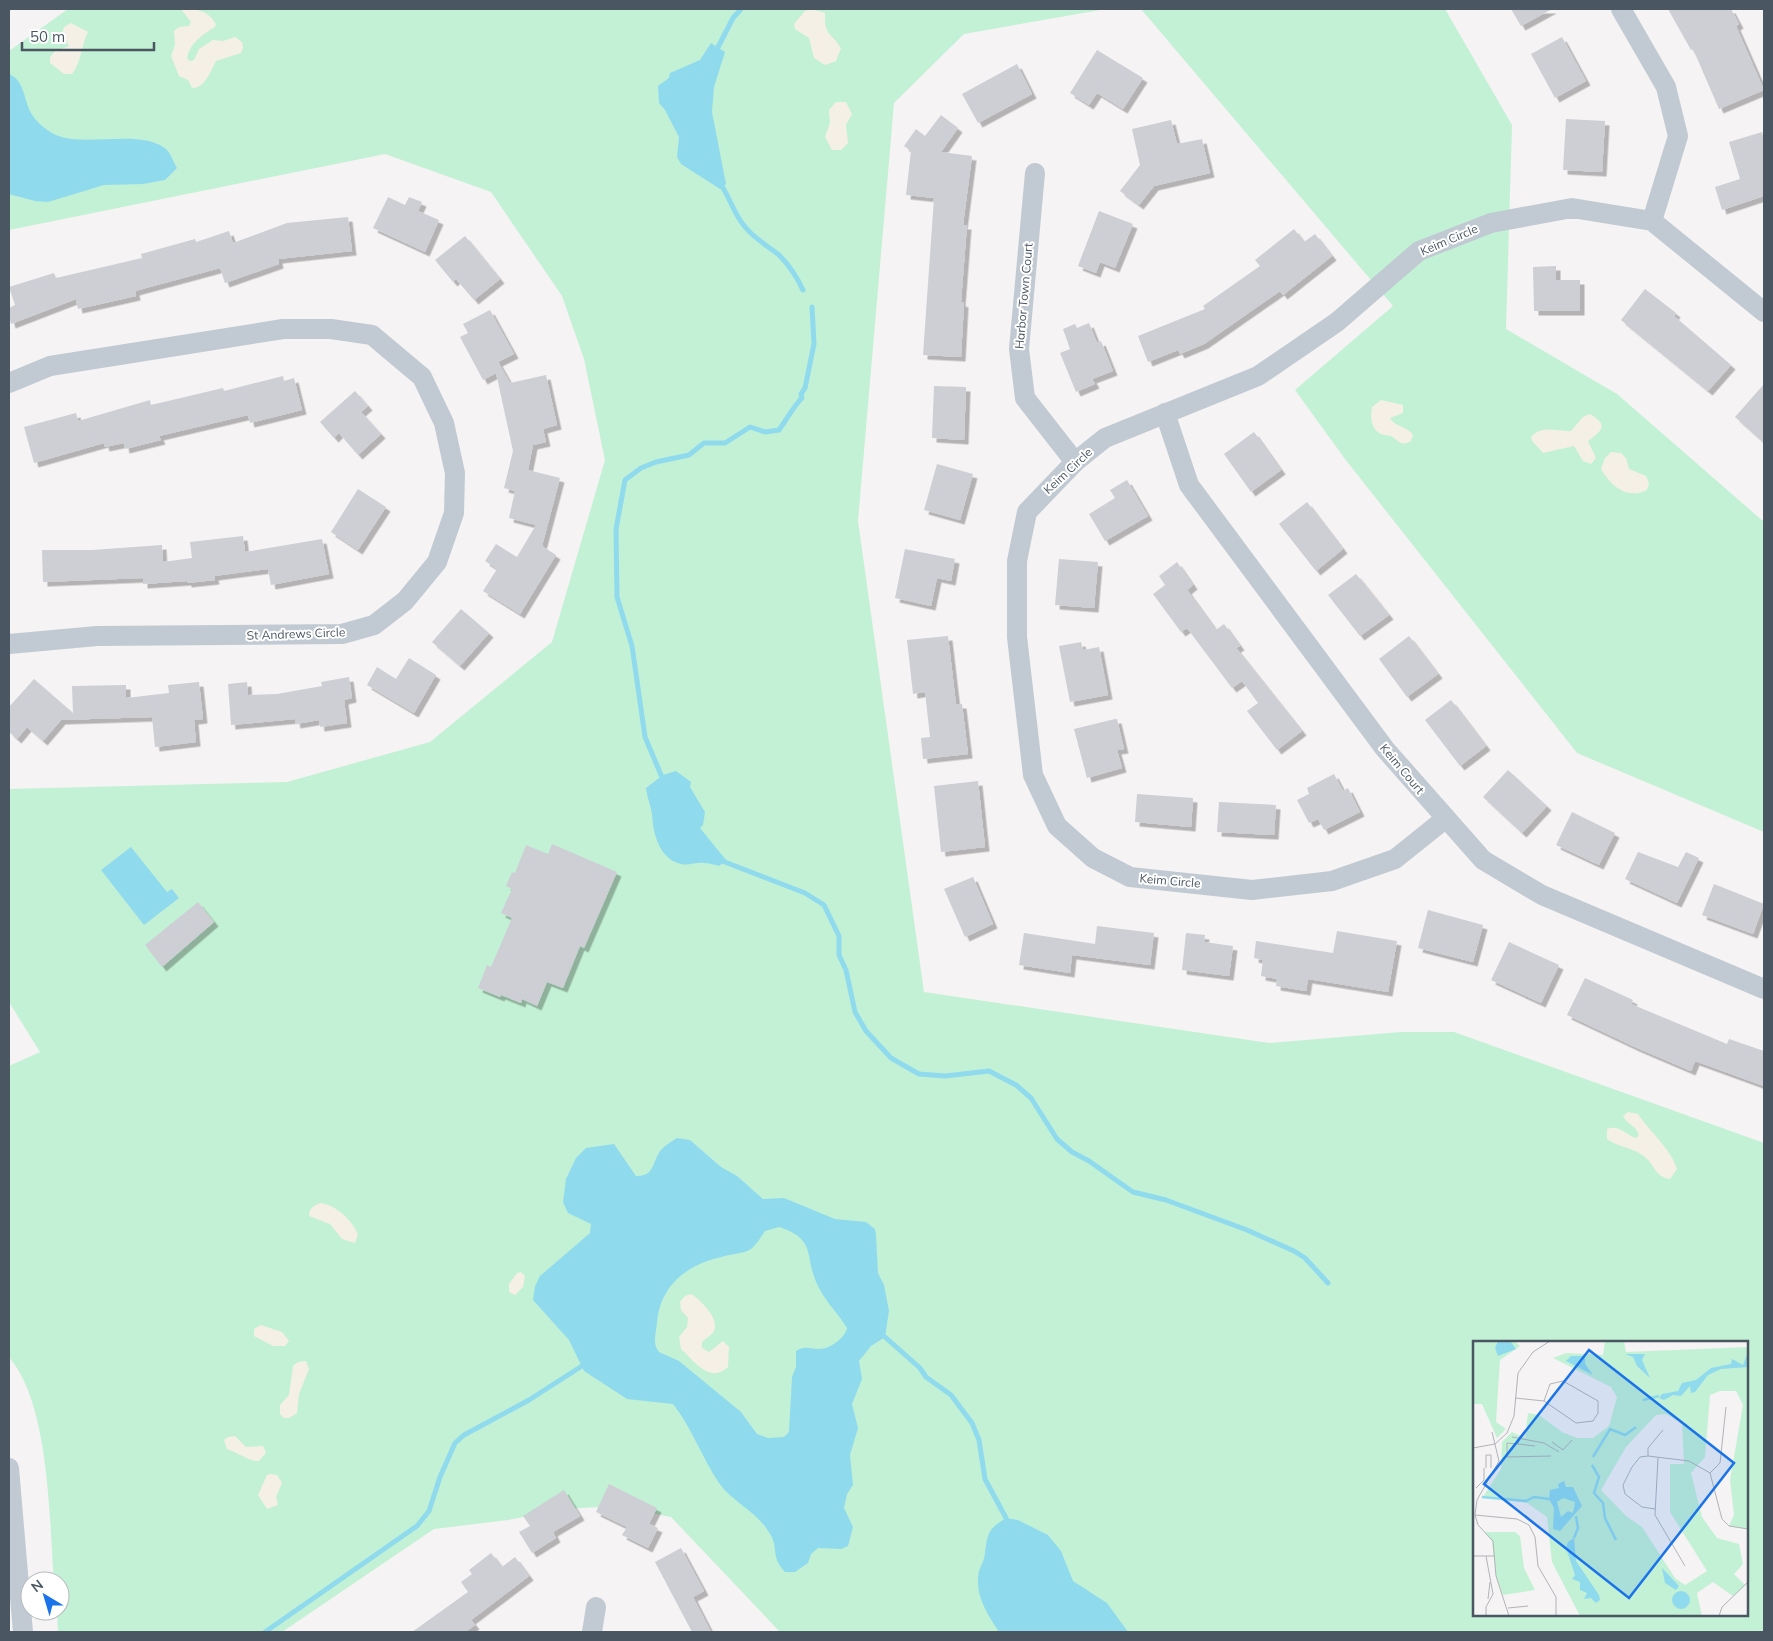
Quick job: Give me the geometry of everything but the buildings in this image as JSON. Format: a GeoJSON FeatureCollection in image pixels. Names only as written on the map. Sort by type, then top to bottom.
{"type":"FeatureCollection","features":[{"type":"Feature","properties":{"kind":"street"},"geometry":{"type":"LineString","coordinates":[[1621,9],[1666,86],[1678,136],[1652,221]]}},
{"type":"Feature","properties":{"kind":"street","name":"Harbor Town Court"},"geometry":{"type":"LineString","coordinates":[[1035,173],[1019,349],[1025,398],[1074,462]]}},
{"type":"Feature","properties":{"kind":"street","name":"Keim Circle"},"geometry":{"type":"LineString","coordinates":[[1446,819],[1395,859],[1332,881],[1252,890],[1130,878],[1093,858],[1057,826],[1033,775],[1017,637],[1017,561],[1026,512],[1074,462],[1105,438],[1165,412],[1258,376],[1337,322],[1419,251],[1492,222],[1572,208],[1652,221],[1764,312]]}},
{"type":"Feature","properties":{"kind":"street","name":"St Andrews Circle"},"geometry":{"type":"LineString","coordinates":[[9,383],[50,366],[283,328],[331,329],[372,335],[422,376],[444,423],[455,473],[454,513],[437,562],[405,601],[374,625],[342,634],[97,636],[9,644]]}},
{"type":"Feature","properties":{"kind":"street","name":"Keim Court"},"geometry":{"type":"LineString","coordinates":[[1165,412],[1189,485],[1385,749],[1483,860],[1542,895],[1764,988]]}},
{"type":"Feature","properties":{"kind":"street"},"geometry":{"type":"LineString","coordinates":[[9,1468],[23,1632]]}},
{"type":"Feature","properties":{"kind":"street"},"geometry":{"type":"LineString","coordinates":[[592,1632],[596,1607]]}},
{"type":"Feature","properties":{"kind":"green space"},"geometry":{"type":"Polygon","coordinates":[[[68,9],[1106,9],[964,34],[894,103],[858,521],[924,992],[1269,1043],[1401,1032],[1454,1032],[1764,1143],[1764,1632],[780,1632],[671,1517],[617,1506],[564,1509],[508,1520],[434,1529],[282,1632],[58,1632],[57,1621],[70,1621],[70,1571],[53,1571],[45,1464],[40,1433],[33,1404],[22,1378],[9,1357],[9,1066],[40,1052],[9,1002],[9,789],[287,782],[430,742],[552,642],[605,460],[584,359],[562,296],[491,192],[385,154],[9,230],[9,51],[68,9]]]}},
{"type":"Feature","properties":{"kind":"green space"},"geometry":{"type":"Polygon","coordinates":[[[1141,9],[1445,9],[1512,125],[1506,329],[1617,394],[1764,522],[1764,832],[1577,753],[1345,459],[1295,390],[1393,306],[1141,9]]]}},
{"type":"Feature","properties":{"kind":"sand"},"geometry":{"type":"Polygon","coordinates":[[[181,9],[201,11],[213,19],[216,24],[215,27],[194,43],[187,58],[190,61],[194,60],[199,49],[213,40],[223,41],[235,37],[242,42],[243,47],[241,53],[216,61],[204,82],[192,88],[188,80],[179,76],[171,56],[175,45],[174,31],[179,27],[189,26],[191,22],[181,9]]]}},
{"type":"Feature","properties":{"kind":"sand"},"geometry":{"type":"Polygon","coordinates":[[[811,9],[825,13],[827,30],[841,48],[836,61],[825,65],[814,58],[809,38],[795,29],[794,24],[805,11],[811,9]]]}},
{"type":"Feature","properties":{"kind":"sand"},"geometry":{"type":"Polygon","coordinates":[[[71,23],[88,32],[75,70],[72,74],[64,74],[50,63],[50,57],[55,51],[69,46],[62,33],[64,27],[71,23]]]}},
{"type":"Feature","properties":{"kind":"sand"},"geometry":{"type":"Polygon","coordinates":[[[836,102],[846,102],[852,114],[846,125],[848,143],[841,150],[832,150],[825,137],[830,123],[829,110],[836,102]]]}},
{"type":"Feature","properties":{"kind":"sand"},"geometry":{"type":"Polygon","coordinates":[[[1381,400],[1403,405],[1403,413],[1390,418],[1413,435],[1411,441],[1400,443],[1391,436],[1383,435],[1376,431],[1371,418],[1372,407],[1381,400]]]}},
{"type":"Feature","properties":{"kind":"sand"},"geometry":{"type":"Polygon","coordinates":[[[1590,414],[1600,421],[1601,425],[1600,431],[1588,441],[1596,458],[1591,464],[1583,461],[1574,446],[1543,453],[1532,441],[1531,437],[1540,431],[1571,431],[1583,417],[1590,414]]]}},
{"type":"Feature","properties":{"kind":"sand"},"geometry":{"type":"Polygon","coordinates":[[[1611,452],[1621,453],[1626,458],[1629,469],[1646,476],[1649,483],[1647,490],[1640,493],[1626,492],[1620,490],[1610,481],[1601,469],[1605,458],[1611,452]]]}},
{"type":"Feature","properties":{"kind":"sand"},"geometry":{"type":"Polygon","coordinates":[[[1628,1112],[1638,1114],[1670,1154],[1677,1169],[1670,1179],[1661,1176],[1642,1155],[1607,1139],[1607,1129],[1611,1128],[1619,1129],[1636,1138],[1639,1135],[1623,1116],[1628,1112]]]}},
{"type":"Feature","properties":{"kind":"sand"},"geometry":{"type":"Polygon","coordinates":[[[321,1203],[338,1210],[352,1223],[358,1234],[355,1243],[342,1239],[330,1224],[309,1216],[312,1208],[321,1203]]]}},
{"type":"Feature","properties":{"kind":"sand"},"geometry":{"type":"Polygon","coordinates":[[[521,1272],[525,1276],[523,1287],[515,1295],[509,1292],[509,1284],[517,1273],[521,1272]]]}},
{"type":"Feature","properties":{"kind":"sand"},"geometry":{"type":"Polygon","coordinates":[[[691,1294],[704,1305],[714,1321],[714,1331],[702,1342],[702,1348],[709,1352],[723,1341],[729,1347],[728,1367],[721,1372],[709,1372],[703,1369],[681,1349],[679,1337],[687,1327],[688,1318],[681,1310],[680,1302],[685,1296],[691,1294]]]}},
{"type":"Feature","properties":{"kind":"sand"},"geometry":{"type":"Polygon","coordinates":[[[261,1325],[282,1332],[289,1341],[285,1346],[273,1346],[254,1336],[254,1329],[261,1325]]]}},
{"type":"Feature","properties":{"kind":"sand"},"geometry":{"type":"Polygon","coordinates":[[[306,1361],[309,1369],[299,1394],[297,1413],[289,1418],[284,1418],[280,1414],[280,1405],[289,1395],[293,1366],[298,1362],[306,1361]]]}},
{"type":"Feature","properties":{"kind":"sand"},"geometry":{"type":"Polygon","coordinates":[[[235,1436],[246,1447],[263,1446],[266,1453],[259,1461],[255,1461],[227,1449],[224,1440],[235,1436]]]}},
{"type":"Feature","properties":{"kind":"sand"},"geometry":{"type":"Polygon","coordinates":[[[267,1475],[277,1475],[282,1483],[276,1497],[278,1505],[267,1509],[258,1495],[267,1475]]]}},
{"type":"Feature","properties":{"kind":"water"},"geometry":{"type":"Polygon","coordinates":[[[711,43],[725,52],[714,87],[712,112],[726,184],[720,189],[681,164],[677,157],[679,137],[665,110],[659,103],[658,86],[669,78],[670,73],[700,60],[711,43]]]}},
{"type":"Feature","properties":{"kind":"water"},"geometry":{"type":"Polygon","coordinates":[[[9,74],[19,82],[33,116],[52,133],[64,138],[144,140],[157,144],[168,151],[177,168],[165,180],[143,184],[104,185],[48,202],[35,201],[9,194],[9,74]]]}},
{"type":"Feature","properties":{"kind":"water"},"geometry":{"type":"Polygon","coordinates":[[[676,771],[691,782],[690,787],[705,812],[703,825],[700,828],[726,860],[719,866],[708,863],[681,864],[667,857],[662,851],[656,837],[646,788],[663,775],[676,771]]]}},
{"type":"Feature","properties":{"kind":"water"},"geometry":{"type":"Polygon","coordinates":[[[131,847],[167,892],[172,889],[179,898],[144,925],[101,870],[131,847]]]}},
{"type":"Feature","properties":{"kind":"water"},"geometry":{"type":"Polygon","coordinates":[[[677,1138],[690,1140],[721,1167],[737,1176],[763,1199],[784,1198],[835,1219],[866,1222],[875,1229],[878,1273],[884,1285],[889,1311],[885,1337],[871,1346],[859,1361],[862,1379],[852,1404],[858,1428],[850,1455],[853,1485],[847,1494],[844,1508],[853,1527],[848,1546],[841,1549],[818,1548],[811,1554],[808,1563],[795,1572],[785,1572],[776,1557],[773,1539],[765,1526],[724,1490],[673,1404],[627,1399],[584,1371],[569,1340],[533,1300],[535,1286],[540,1276],[590,1233],[591,1224],[568,1213],[563,1202],[566,1179],[576,1158],[586,1148],[614,1144],[636,1176],[642,1176],[650,1171],[663,1148],[677,1138]],[[779,1227],[765,1231],[751,1249],[708,1261],[686,1272],[669,1288],[663,1298],[655,1334],[655,1342],[659,1352],[679,1361],[741,1412],[757,1434],[768,1438],[784,1437],[789,1432],[792,1377],[796,1367],[796,1351],[805,1348],[823,1349],[828,1347],[843,1336],[847,1328],[820,1290],[804,1243],[791,1232],[779,1227]]]}},
{"type":"Feature","properties":{"kind":"water"},"geometry":{"type":"Polygon","coordinates":[[[1006,1518],[1018,1520],[1048,1535],[1061,1551],[1073,1581],[1107,1603],[1128,1632],[999,1632],[980,1596],[978,1580],[990,1532],[1006,1518]]]}},
{"type":"Feature","properties":{"kind":"waterway"},"geometry":{"type":"LineString","coordinates":[[715,53],[733,18],[741,9]]}},
{"type":"Feature","properties":{"kind":"waterway"},"geometry":{"type":"LineString","coordinates":[[719,182],[742,223],[753,236],[783,259],[803,290]]}},
{"type":"Feature","properties":{"kind":"waterway"},"geometry":{"type":"LineString","coordinates":[[664,782],[645,737],[632,646],[617,597],[616,529],[625,480],[641,468],[656,462],[689,455],[704,443],[725,443],[750,427],[765,432],[779,430],[802,398],[801,394],[805,388],[814,344],[812,307]]}},
{"type":"Feature","properties":{"kind":"waterway"},"geometry":{"type":"LineString","coordinates":[[717,859],[805,893],[824,905],[839,936],[839,955],[846,970],[855,1012],[866,1031],[891,1058],[919,1074],[945,1076],[989,1071],[1016,1085],[1031,1098],[1057,1139],[1072,1152],[1089,1161],[1133,1192],[1166,1200],[1247,1230],[1294,1251],[1305,1258],[1328,1283]]}},
{"type":"Feature","properties":{"kind":"waterway"},"geometry":{"type":"LineString","coordinates":[[885,1337],[920,1368],[926,1377],[951,1395],[972,1423],[979,1440],[985,1479],[1006,1518]]}},
{"type":"Feature","properties":{"kind":"waterway"},"geometry":{"type":"LineString","coordinates":[[265,1632],[417,1526],[429,1511],[440,1477],[455,1443],[464,1435],[529,1400],[582,1366]]}}]}
